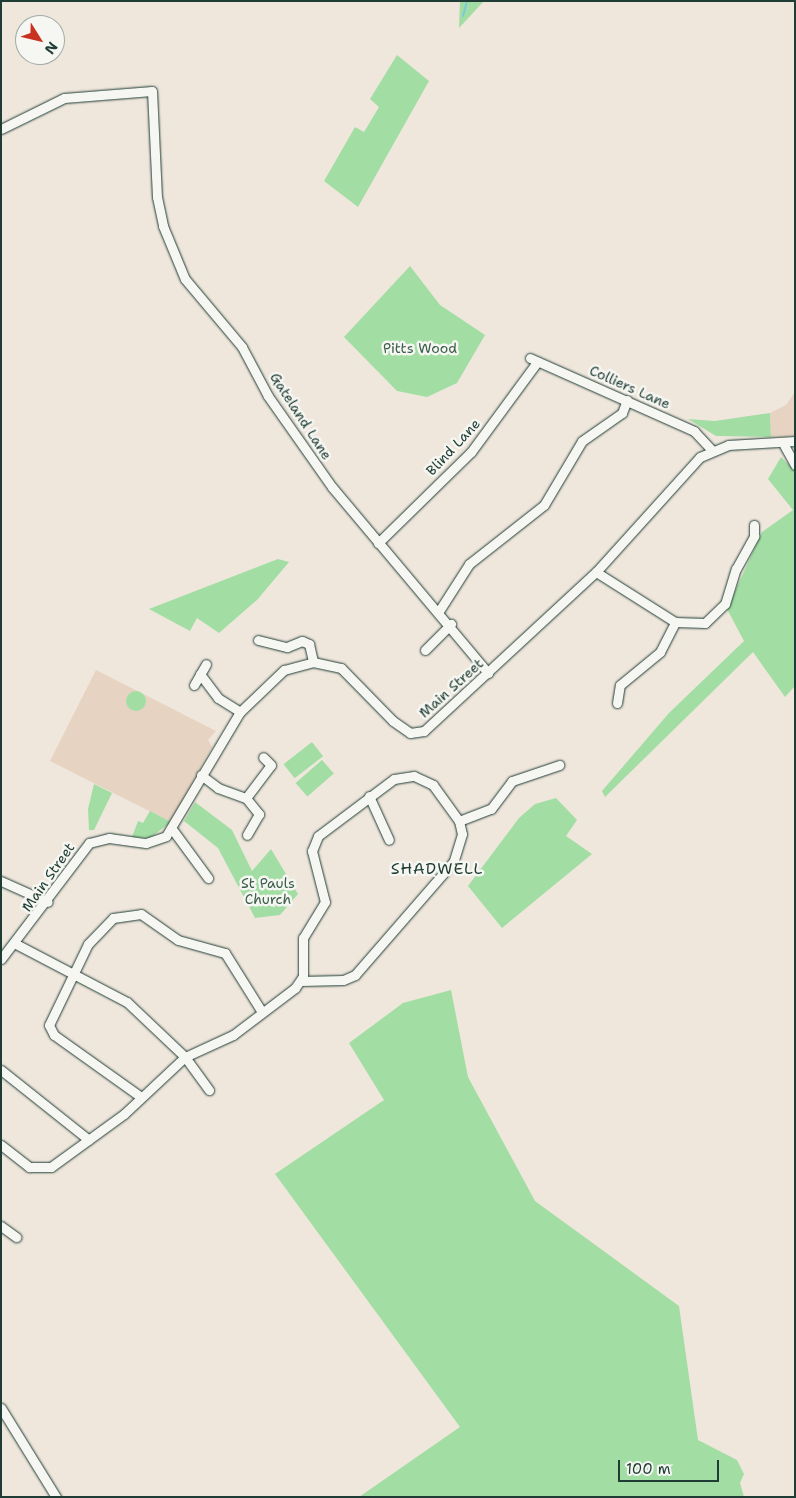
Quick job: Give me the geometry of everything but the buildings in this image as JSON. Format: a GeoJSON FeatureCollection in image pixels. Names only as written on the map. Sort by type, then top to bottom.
{"type":"FeatureCollection","features":[{"type":"Feature","properties":{"kind":"street","name":"Gateland Lane"},"geometry":{"type":"LineString","coordinates":[[1,129],[64,98],[147,89],[154,96],[156,197],[162,226],[185,279],[232,332],[318,468],[422,598],[439,611],[451,624],[488,673]]}},
{"type":"Feature","properties":{"kind":"street","name":"Blind Lane"},"geometry":{"type":"LineString","coordinates":[[378,543],[471,452],[534,360]]}},
{"type":"Feature","properties":{"kind":"street","name":"Colliers Lane"},"geometry":{"type":"LineString","coordinates":[[534,360],[694,431],[712,450]]}},
{"type":"Feature","properties":{"kind":"street"},"geometry":{"type":"LineString","coordinates":[[439,611],[469,564],[544,505],[582,441],[622,413],[627,400]]}},
{"type":"Feature","properties":{"kind":"street","name":"Main Street"},"geometry":{"type":"LineString","coordinates":[[313,662],[342,668],[381,712],[415,734],[432,726],[596,572],[688,469],[712,450],[743,443],[784,445],[795,442]]}},
{"type":"Feature","properties":{"kind":"street"},"geometry":{"type":"LineString","coordinates":[[784,445],[795,464]]}},
{"type":"Feature","properties":{"kind":"street"},"geometry":{"type":"LineString","coordinates":[[596,572],[675,622],[706,623],[725,604],[736,569],[754,536],[754,525]]}},
{"type":"Feature","properties":{"kind":"street"},"geometry":{"type":"LineString","coordinates":[[618,703],[620,686],[660,652],[675,622]]}},
{"type":"Feature","properties":{"kind":"street"},"geometry":{"type":"LineString","coordinates":[[425,650],[451,624]]}},
{"type":"Feature","properties":{"kind":"street"},"geometry":{"type":"LineString","coordinates":[[208,878],[172,829],[200,775],[240,712],[278,674],[313,662],[309,644],[302,641],[287,647],[256,641]]}},
{"type":"Feature","properties":{"kind":"street"},"geometry":{"type":"LineString","coordinates":[[194,685],[206,664]]}},
{"type":"Feature","properties":{"kind":"street"},"geometry":{"type":"LineString","coordinates":[[200,674],[218,698],[240,712]]}},
{"type":"Feature","properties":{"kind":"street"},"geometry":{"type":"LineString","coordinates":[[246,798],[271,765],[263,757]]}},
{"type":"Feature","properties":{"kind":"street"},"geometry":{"type":"LineString","coordinates":[[459,821],[491,809],[512,781],[559,765]]}},
{"type":"Feature","properties":{"kind":"street"},"geometry":{"type":"LineString","coordinates":[[200,775],[218,788],[246,798],[259,814],[247,835]]}},
{"type":"Feature","properties":{"kind":"street"},"geometry":{"type":"LineString","coordinates":[[1,1145],[29,1167],[40,1170],[89,1140],[185,1057],[226,1039],[301,981],[343,980],[365,966],[418,898],[454,861],[461,841],[459,821],[434,785],[414,776],[394,779],[324,830],[314,843],[313,860],[326,895],[322,909],[303,938],[301,981]]}},
{"type":"Feature","properties":{"kind":"street"},"geometry":{"type":"LineString","coordinates":[[369,796],[389,840]]}},
{"type":"Feature","properties":{"kind":"street","name":"Main Street"},"geometry":{"type":"LineString","coordinates":[[1,959],[16,944],[94,840],[154,842],[172,829]]}},
{"type":"Feature","properties":{"kind":"street"},"geometry":{"type":"LineString","coordinates":[[1,881],[48,902]]}},
{"type":"Feature","properties":{"kind":"street"},"geometry":{"type":"LineString","coordinates":[[141,1097],[51,1031],[50,1014],[74,970],[103,926],[124,913],[141,914],[178,940],[230,958],[262,1012]]}},
{"type":"Feature","properties":{"kind":"street"},"geometry":{"type":"LineString","coordinates":[[16,944],[74,970],[128,1002],[185,1057],[209,1090]]}},
{"type":"Feature","properties":{"kind":"street"},"geometry":{"type":"LineString","coordinates":[[1,1070],[89,1140]]}},
{"type":"Feature","properties":{"kind":"street"},"geometry":{"type":"LineString","coordinates":[[1,1226],[16,1237]]}},
{"type":"Feature","properties":{"kind":"street"},"geometry":{"type":"LineString","coordinates":[[1,1408],[56,1497]]}},
{"type":"Feature","properties":{"kind":"shaded area"},"geometry":{"type":"Polygon","coordinates":[[[795,392],[795,436],[771,437],[770,413],[786,405],[795,392]]]}},
{"type":"Feature","properties":{"kind":"shaded area"},"geometry":{"type":"Polygon","coordinates":[[[96,670],[216,731],[208,740],[212,747],[171,822],[50,761],[96,670]]]}},
{"type":"Feature","properties":{"kind":"green space"},"geometry":{"type":"Polygon","coordinates":[[[460,1],[484,1],[459,28],[460,1]]]}},
{"type":"Feature","properties":{"kind":"green space"},"geometry":{"type":"Polygon","coordinates":[[[397,55],[429,81],[358,207],[324,181],[355,127],[364,132],[379,107],[370,99],[397,55]]]}},
{"type":"Feature","properties":{"kind":"green space","name":"Pitts Wood"},"geometry":{"type":"Polygon","coordinates":[[[410,266],[440,305],[485,335],[457,383],[427,397],[397,391],[344,337],[410,266]]]}},
{"type":"Feature","properties":{"kind":"green space"},"geometry":{"type":"Polygon","coordinates":[[[770,413],[771,437],[716,436],[688,419],[715,421],[770,413]]]}},
{"type":"Feature","properties":{"kind":"green space"},"geometry":{"type":"Polygon","coordinates":[[[781,457],[795,471],[795,686],[785,697],[753,652],[605,797],[602,791],[669,713],[744,641],[727,609],[762,532],[793,510],[768,479],[781,457]]]}},
{"type":"Feature","properties":{"kind":"green space"},"geometry":{"type":"Polygon","coordinates":[[[278,559],[289,562],[257,600],[219,633],[197,618],[190,631],[149,609],[278,559]]]}},
{"type":"Feature","properties":{"kind":"green space"},"geometry":{"type":"Polygon","coordinates":[[[136,691],[143,694],[146,701],[143,708],[136,711],[129,708],[126,701],[129,694],[136,691]]]}},
{"type":"Feature","properties":{"kind":"green space"},"geometry":{"type":"Polygon","coordinates":[[[312,742],[323,756],[295,778],[284,764],[312,742]]]}},
{"type":"Feature","properties":{"kind":"green space"},"geometry":{"type":"Polygon","coordinates":[[[322,760],[334,774],[307,797],[296,783],[322,760]]]}},
{"type":"Feature","properties":{"kind":"green space"},"geometry":{"type":"Polygon","coordinates":[[[94,784],[112,793],[94,830],[89,830],[88,809],[94,784]]]}},
{"type":"Feature","properties":{"kind":"green space"},"geometry":{"type":"Polygon","coordinates":[[[556,798],[577,820],[566,836],[592,854],[502,928],[468,886],[519,818],[535,804],[556,798]]]}},
{"type":"Feature","properties":{"kind":"green space","name":"St Pauls Church"},"geometry":{"type":"Polygon","coordinates":[[[195,802],[232,830],[252,871],[271,849],[298,894],[280,915],[255,918],[218,848],[184,821],[195,802]]]}},
{"type":"Feature","properties":{"kind":"green space"},"geometry":{"type":"Polygon","coordinates":[[[150,811],[171,822],[150,838],[132,837],[138,821],[143,823],[150,811]]]}},
{"type":"Feature","properties":{"kind":"green space"},"geometry":{"type":"Polygon","coordinates":[[[451,990],[468,1077],[535,1201],[679,1306],[698,1440],[737,1460],[744,1474],[740,1483],[744,1497],[359,1497],[460,1427],[275,1174],[384,1100],[349,1043],[403,1003],[451,990]]]}},
{"type":"Feature","properties":{"kind":"waterway"},"geometry":{"type":"LineString","coordinates":[[463,16],[467,1]]}},
{"type":"Feature","properties":{"kind":"district","name":"SHADWELL"},"geometry":{"type":"Point","coordinates":[437,869]}}]}
